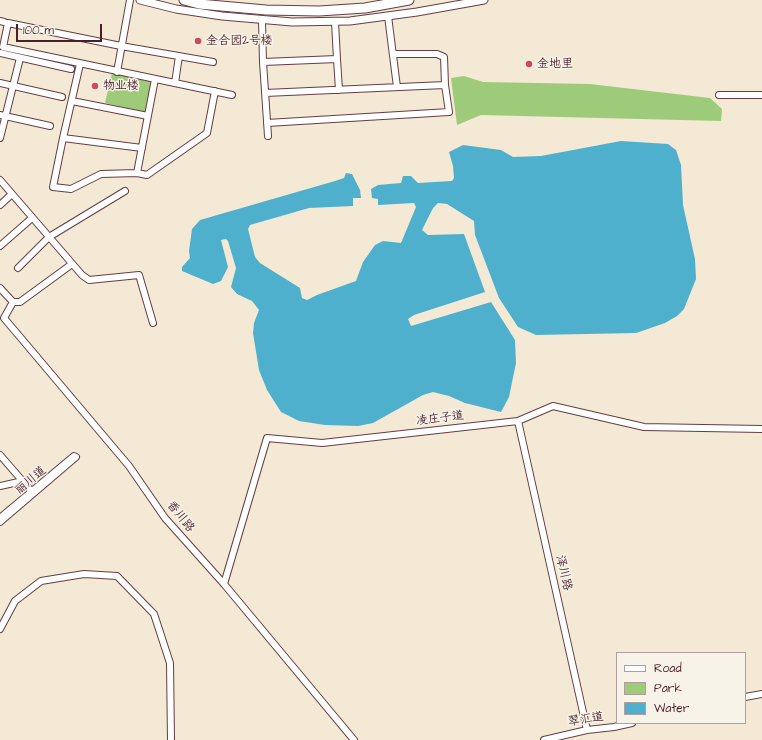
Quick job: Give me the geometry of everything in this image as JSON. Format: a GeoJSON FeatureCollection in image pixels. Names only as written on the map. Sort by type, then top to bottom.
{"type":"FeatureCollection","features":[{"type":"Feature","properties":{"kind":"highway"},"geometry":{"type":"LineString","coordinates":[[184,0],[198,4],[266,10],[312,11],[366,8],[409,0]]}},
{"type":"Feature","properties":{"kind":"main road"},"geometry":{"type":"LineString","coordinates":[[140,0],[176,9],[262,21],[335,22],[388,16],[484,0]]}},
{"type":"Feature","properties":{"kind":"street"},"geometry":{"type":"LineString","coordinates":[[117,72],[130,0]]}},
{"type":"Feature","properties":{"kind":"street"},"geometry":{"type":"LineString","coordinates":[[388,16],[397,88]]}},
{"type":"Feature","properties":{"kind":"street"},"geometry":{"type":"LineString","coordinates":[[262,21],[268,136]]}},
{"type":"Feature","properties":{"kind":"street"},"geometry":{"type":"LineString","coordinates":[[335,22],[339,90]]}},
{"type":"Feature","properties":{"kind":"street"},"geometry":{"type":"LineString","coordinates":[[213,62],[121,46],[8,23],[4,47],[232,95]]}},
{"type":"Feature","properties":{"kind":"street"},"geometry":{"type":"LineString","coordinates":[[0,53],[71,69]]}},
{"type":"Feature","properties":{"kind":"street"},"geometry":{"type":"LineString","coordinates":[[267,123],[449,112],[445,85],[444,57],[437,54],[393,54]]}},
{"type":"Feature","properties":{"kind":"street"},"geometry":{"type":"LineString","coordinates":[[175,83],[179,56]]}},
{"type":"Feature","properties":{"kind":"street"},"geometry":{"type":"LineString","coordinates":[[0,138],[3,116],[20,58]]}},
{"type":"Feature","properties":{"kind":"street"},"geometry":{"type":"LineString","coordinates":[[263,62],[337,59]]}},
{"type":"Feature","properties":{"kind":"street"},"geometry":{"type":"LineString","coordinates":[[80,64],[52,188],[71,189],[101,174],[137,173],[147,175],[207,133],[215,91]]}},
{"type":"Feature","properties":{"kind":"street"},"geometry":{"type":"LineString","coordinates":[[137,173],[155,79]]}},
{"type":"Feature","properties":{"kind":"street"},"geometry":{"type":"LineString","coordinates":[[0,83],[62,97]]}},
{"type":"Feature","properties":{"kind":"street"},"geometry":{"type":"LineString","coordinates":[[265,93],[445,85]]}},
{"type":"Feature","properties":{"kind":"street"},"geometry":{"type":"LineString","coordinates":[[719,95],[762,95]]}},
{"type":"Feature","properties":{"kind":"street"},"geometry":{"type":"LineString","coordinates":[[72,101],[148,116]]}},
{"type":"Feature","properties":{"kind":"street"},"geometry":{"type":"LineString","coordinates":[[3,116],[50,126]]}},
{"type":"Feature","properties":{"kind":"street"},"geometry":{"type":"LineString","coordinates":[[63,138],[142,148]]}},
{"type":"Feature","properties":{"kind":"street"},"geometry":{"type":"LineString","coordinates":[[0,180],[72,264],[89,280],[139,275],[153,324]]}},
{"type":"Feature","properties":{"kind":"street"},"geometry":{"type":"LineString","coordinates":[[18,268],[49,237],[126,191]]}},
{"type":"Feature","properties":{"kind":"street"},"geometry":{"type":"LineString","coordinates":[[0,205],[12,194]]}},
{"type":"Feature","properties":{"kind":"street"},"geometry":{"type":"LineString","coordinates":[[0,246],[32,218]]}},
{"type":"Feature","properties":{"kind":"street"},"geometry":{"type":"LineString","coordinates":[[0,288],[13,302],[20,302],[72,264]]}},
{"type":"Feature","properties":{"kind":"street","name":"香川路"},"geometry":{"type":"LineString","coordinates":[[13,302],[4,318],[129,466],[165,518],[224,584],[354,740]]}},
{"type":"Feature","properties":{"kind":"street","name":"凌庄子道"},"geometry":{"type":"LineString","coordinates":[[224,584],[267,438],[322,444],[518,421],[553,406],[644,427],[762,429]]}},
{"type":"Feature","properties":{"kind":"street","name":"泽川路"},"geometry":{"type":"LineString","coordinates":[[518,421],[587,730]]}},
{"type":"Feature","properties":{"kind":"street"},"geometry":{"type":"LineString","coordinates":[[0,455],[32,492]]}},
{"type":"Feature","properties":{"kind":"street","name":"丽川道"},"geometry":{"type":"LineString","coordinates":[[0,518],[75,457]]}},
{"type":"Feature","properties":{"kind":"street"},"geometry":{"type":"LineString","coordinates":[[0,486],[23,481]]}},
{"type":"Feature","properties":{"kind":"street","name":"丽川道"},"geometry":{"type":"LineString","coordinates":[[0,522],[32,492]]}},
{"type":"Feature","properties":{"kind":"street"},"geometry":{"type":"LineString","coordinates":[[0,629],[15,601],[41,580],[84,574],[117,576],[154,614],[170,663],[171,740]]}},
{"type":"Feature","properties":{"kind":"street"},"geometry":{"type":"LineString","coordinates":[[746,697],[762,694]]}},
{"type":"Feature","properties":{"kind":"street","name":"翠汇道"},"geometry":{"type":"LineString","coordinates":[[544,740],[587,730],[628,724]]}},
{"type":"Feature","properties":{"kind":"green space"},"geometry":{"type":"Polygon","coordinates":[[[112,73],[152,82],[145,112],[105,103],[112,73]]]}},
{"type":"Feature","properties":{"kind":"green space"},"geometry":{"type":"Polygon","coordinates":[[[464,76],[483,82],[590,84],[710,98],[722,109],[721,121],[481,115],[457,125],[451,78],[464,76]]]}},
{"type":"Feature","properties":{"kind":"water"},"geometry":{"type":"Polygon","coordinates":[[[621,141],[668,144],[676,150],[681,165],[683,205],[695,259],[696,279],[684,309],[677,316],[665,323],[636,333],[536,335],[518,327],[499,298],[475,235],[474,221],[447,204],[438,203],[433,208],[422,230],[428,235],[464,234],[485,292],[414,315],[408,319],[411,326],[491,302],[515,340],[516,363],[509,397],[501,412],[465,403],[449,396],[433,392],[423,395],[373,423],[358,426],[325,425],[299,421],[281,412],[267,390],[259,370],[253,333],[254,323],[259,310],[252,301],[237,294],[231,287],[236,268],[228,241],[226,239],[221,240],[228,267],[221,281],[213,284],[182,271],[182,267],[190,258],[189,251],[192,229],[200,220],[335,181],[344,178],[346,173],[352,174],[360,190],[361,198],[353,198],[353,206],[309,208],[250,225],[248,229],[255,257],[260,263],[300,288],[302,298],[307,300],[356,281],[363,262],[375,245],[383,241],[401,243],[416,207],[414,203],[378,205],[378,199],[372,198],[371,189],[378,185],[401,183],[403,176],[411,176],[418,183],[452,181],[454,178],[453,166],[449,152],[463,145],[501,150],[513,157],[541,156],[621,141]]]}},
{"type":"Feature","properties":{"kind":"place","name":"金合园2号楼"},"geometry":{"type":"Point","coordinates":[198,41]}},
{"type":"Feature","properties":{"kind":"place","name":"金地里"},"geometry":{"type":"Point","coordinates":[529,64]}},
{"type":"Feature","properties":{"kind":"place","name":"物业楼"},"geometry":{"type":"Point","coordinates":[95,86]}}]}
